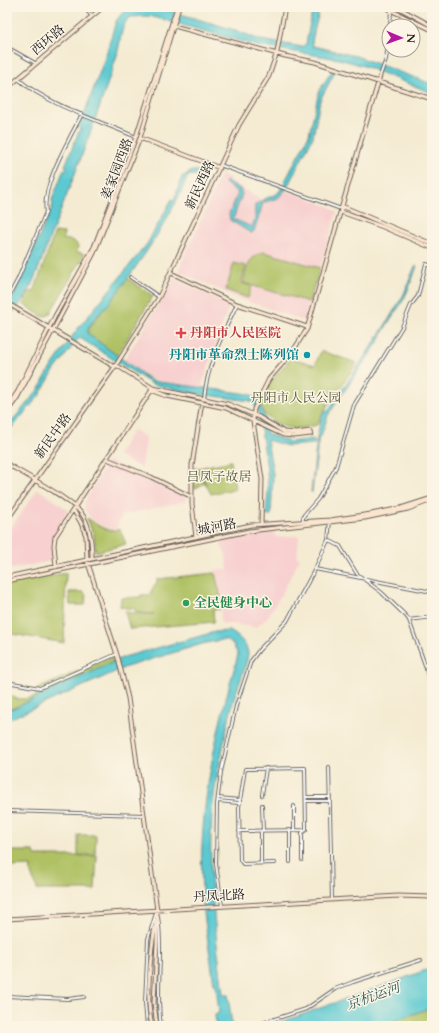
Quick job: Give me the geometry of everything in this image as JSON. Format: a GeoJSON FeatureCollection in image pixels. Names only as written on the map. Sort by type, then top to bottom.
{"type":"FeatureCollection","features":[{"type":"Feature","properties":{"kind":"street"},"geometry":{"type":"LineString","coordinates":[[83,7],[92,15]]}},
{"type":"Feature","properties":{"kind":"street","name":"西环路"},"geometry":{"type":"LineString","coordinates":[[7,88],[102,7]]}},
{"type":"Feature","properties":{"kind":"street","name":"新民西路"},"geometry":{"type":"LineString","coordinates":[[116,365],[159,297],[239,125],[269,76],[277,53],[285,7]]}},
{"type":"Feature","properties":{"kind":"street"},"geometry":{"type":"LineString","coordinates":[[384,7],[392,8],[432,30]]}},
{"type":"Feature","properties":{"kind":"street"},"geometry":{"type":"LineString","coordinates":[[397,7],[432,26]]}},
{"type":"Feature","properties":{"kind":"street"},"geometry":{"type":"LineString","coordinates":[[391,18],[392,8]]}},
{"type":"Feature","properties":{"kind":"street","name":"姜家园西路"},"geometry":{"type":"LineString","coordinates":[[7,412],[17,398],[94,253],[138,138],[177,9]]}},
{"type":"Feature","properties":{"kind":"street"},"geometry":{"type":"LineString","coordinates":[[173,24],[379,80],[432,98]]}},
{"type":"Feature","properties":{"kind":"street"},"geometry":{"type":"LineString","coordinates":[[7,47],[35,63]]}},
{"type":"Feature","properties":{"kind":"street"},"geometry":{"type":"LineString","coordinates":[[260,524],[262,479],[253,420],[254,409],[268,379],[291,354],[308,327],[341,209],[386,58]]}},
{"type":"Feature","properties":{"kind":"street"},"geometry":{"type":"LineString","coordinates":[[18,79],[28,88],[82,114],[138,138],[341,209],[431,246]]}},
{"type":"Feature","properties":{"kind":"street"},"geometry":{"type":"LineString","coordinates":[[82,114],[59,157],[44,202],[46,212],[7,302],[116,365],[152,389],[203,399],[228,404],[253,414],[284,432],[310,432],[289,436],[274,431],[260,423],[203,399]]}},
{"type":"Feature","properties":{"kind":"street","name":"姜家园西路"},"geometry":{"type":"LineString","coordinates":[[7,408],[18,391],[49,327],[94,247],[138,138]]}},
{"type":"Feature","properties":{"kind":"street"},"geometry":{"type":"LineString","coordinates":[[341,209],[420,241]]}},
{"type":"Feature","properties":{"kind":"street"},"geometry":{"type":"LineString","coordinates":[[302,522],[308,510],[318,499],[336,467],[354,405],[402,327],[411,305],[418,296],[426,264],[432,266]]}},
{"type":"Feature","properties":{"kind":"street"},"geometry":{"type":"LineString","coordinates":[[171,273],[237,304],[308,327]]}},
{"type":"Feature","properties":{"kind":"street"},"geometry":{"type":"LineString","coordinates":[[130,277],[159,297]]}},
{"type":"Feature","properties":{"kind":"street"},"geometry":{"type":"LineString","coordinates":[[196,537],[192,497],[192,465],[205,387],[219,343],[237,304]]}},
{"type":"Feature","properties":{"kind":"street","name":"新民中路"},"geometry":{"type":"LineString","coordinates":[[7,520],[116,365]]}},
{"type":"Feature","properties":{"kind":"street"},"geometry":{"type":"LineString","coordinates":[[56,567],[54,545],[55,537],[75,509],[152,389]]}},
{"type":"Feature","properties":{"kind":"street"},"geometry":{"type":"LineString","coordinates":[[107,459],[152,477],[192,497]]}},
{"type":"Feature","properties":{"kind":"street"},"geometry":{"type":"LineString","coordinates":[[7,464],[34,480],[75,509],[84,518],[91,538],[92,559]]}},
{"type":"Feature","properties":{"kind":"street","name":"城河路"},"geometry":{"type":"LineString","coordinates":[[7,577],[256,530],[330,522],[401,508],[432,499]]}},
{"type":"Feature","properties":{"kind":"street"},"geometry":{"type":"LineString","coordinates":[[75,509],[86,536],[88,562],[122,670],[128,698],[161,931],[158,1007],[161,1026]]}},
{"type":"Feature","properties":{"kind":"street"},"geometry":{"type":"LineString","coordinates":[[222,906],[216,864],[215,838],[221,772],[236,706],[251,661],[259,650],[287,621],[315,569],[328,540],[330,522]]}},
{"type":"Feature","properties":{"kind":"street","name":"城河路"},"geometry":{"type":"LineString","coordinates":[[7,581],[88,562],[92,559],[260,524],[330,522]]}},
{"type":"Feature","properties":{"kind":"street"},"geometry":{"type":"LineString","coordinates":[[328,540],[340,546],[357,574],[381,592],[409,620],[432,690]]}},
{"type":"Feature","properties":{"kind":"street"},"geometry":{"type":"LineString","coordinates":[[315,569],[432,592]]}},
{"type":"Feature","properties":{"kind":"street"},"geometry":{"type":"LineString","coordinates":[[409,620],[432,617]]}},
{"type":"Feature","properties":{"kind":"street"},"geometry":{"type":"LineString","coordinates":[[7,682],[40,688],[117,654]]}},
{"type":"Feature","properties":{"kind":"street"},"geometry":{"type":"LineString","coordinates":[[425,665],[432,666]]}},
{"type":"Feature","properties":{"kind":"street"},"geometry":{"type":"LineString","coordinates":[[329,767],[332,900]]}},
{"type":"Feature","properties":{"kind":"street"},"geometry":{"type":"LineString","coordinates":[[262,795],[266,768]]}},
{"type":"Feature","properties":{"kind":"street"},"geometry":{"type":"LineString","coordinates":[[275,863],[241,862],[239,831],[240,802],[245,769],[305,768],[306,830],[302,833],[302,860]]}},
{"type":"Feature","properties":{"kind":"street"},"geometry":{"type":"LineString","coordinates":[[306,797],[330,797]]}},
{"type":"Feature","properties":{"kind":"street"},"geometry":{"type":"LineString","coordinates":[[218,799],[240,802]]}},
{"type":"Feature","properties":{"kind":"street"},"geometry":{"type":"LineString","coordinates":[[306,801],[330,801]]}},
{"type":"Feature","properties":{"kind":"street"},"geometry":{"type":"LineString","coordinates":[[261,863],[262,804]]}},
{"type":"Feature","properties":{"kind":"street"},"geometry":{"type":"LineString","coordinates":[[294,806],[294,830]]}},
{"type":"Feature","properties":{"kind":"street"},"geometry":{"type":"LineString","coordinates":[[7,811],[144,815]]}},
{"type":"Feature","properties":{"kind":"street"},"geometry":{"type":"LineString","coordinates":[[290,830],[290,862]]}},
{"type":"Feature","properties":{"kind":"street"},"geometry":{"type":"LineString","coordinates":[[239,831],[306,830]]}},
{"type":"Feature","properties":{"kind":"street","name":"丹凤北路"},"geometry":{"type":"LineString","coordinates":[[7,919],[398,896],[432,897]]}},
{"type":"Feature","properties":{"kind":"street"},"geometry":{"type":"LineString","coordinates":[[152,1026],[149,1001],[152,940],[157,910]]}},
{"type":"Feature","properties":{"kind":"street"},"geometry":{"type":"LineString","coordinates":[[157,910],[154,1003],[157,1026]]}},
{"type":"Feature","properties":{"kind":"street"},"geometry":{"type":"LineString","coordinates":[[146,1026],[145,1002],[148,939],[157,910]]}},
{"type":"Feature","properties":{"kind":"street"},"geometry":{"type":"LineString","coordinates":[[253,1026],[306,1009],[335,989],[421,960]]}},
{"type":"Feature","properties":{"kind":"street"},"geometry":{"type":"LineString","coordinates":[[7,996],[68,999],[84,997]]}},
{"type":"Feature","properties":{"kind":"shaded area"},"geometry":{"type":"Polygon","coordinates":[[[221,174],[230,178],[230,180],[244,190],[262,200],[277,198],[285,190],[328,206],[337,212],[304,321],[235,297],[178,271],[221,174]]]}},
{"type":"Feature","properties":{"kind":"shaded area","name":"丹阳市人民医院"},"geometry":{"type":"Polygon","coordinates":[[[175,279],[229,305],[201,388],[151,379],[124,360],[175,279]]]}},
{"type":"Feature","properties":{"kind":"shaded area"},"geometry":{"type":"Polygon","coordinates":[[[133,430],[146,437],[142,468],[117,456],[133,430]]]}},
{"type":"Feature","properties":{"kind":"shaded area"},"geometry":{"type":"Polygon","coordinates":[[[108,461],[186,496],[186,501],[122,515],[115,530],[110,527],[109,529],[92,520],[84,509],[84,503],[108,461]]]}},
{"type":"Feature","properties":{"kind":"shaded area"},"geometry":{"type":"Polygon","coordinates":[[[38,489],[68,510],[52,541],[51,561],[7,570],[7,533],[38,489]]]}},
{"type":"Feature","properties":{"kind":"shaded area"},"geometry":{"type":"Polygon","coordinates":[[[275,529],[276,537],[299,536],[297,557],[300,558],[282,593],[267,618],[256,627],[221,623],[220,594],[215,570],[228,569],[225,551],[223,551],[219,538],[275,529]]]}},
{"type":"Feature","properties":{"kind":"green space"},"geometry":{"type":"Polygon","coordinates":[[[55,232],[64,233],[63,239],[74,241],[78,246],[77,252],[85,254],[49,315],[43,317],[23,304],[29,291],[34,292],[55,232]]]}},
{"type":"Feature","properties":{"kind":"green space"},"geometry":{"type":"Polygon","coordinates":[[[264,252],[320,268],[309,302],[243,283],[251,260],[264,252]]]}},
{"type":"Feature","properties":{"kind":"green space"},"geometry":{"type":"Polygon","coordinates":[[[234,263],[246,266],[241,283],[252,286],[248,298],[226,290],[234,263]]]}},
{"type":"Feature","properties":{"kind":"green space"},"geometry":{"type":"Polygon","coordinates":[[[127,278],[153,296],[117,356],[89,337],[87,331],[127,278]]]}},
{"type":"Feature","properties":{"kind":"green space","name":"丹阳市人民公园"},"geometry":{"type":"Polygon","coordinates":[[[321,351],[357,363],[325,409],[317,425],[298,428],[284,427],[257,409],[267,387],[291,358],[315,365],[321,351]]]}},
{"type":"Feature","properties":{"kind":"green space","name":"吕凤子故居"},"geometry":{"type":"Polygon","coordinates":[[[231,461],[235,489],[211,494],[198,468],[231,461]]]}},
{"type":"Feature","properties":{"kind":"green space"},"geometry":{"type":"Polygon","coordinates":[[[195,467],[205,483],[194,489],[195,467]]]}},
{"type":"Feature","properties":{"kind":"green space"},"geometry":{"type":"Polygon","coordinates":[[[87,518],[107,529],[120,529],[126,544],[96,552],[94,536],[87,518]]]}},
{"type":"Feature","properties":{"kind":"green space"},"geometry":{"type":"Polygon","coordinates":[[[66,573],[64,643],[7,633],[7,583],[66,573]]]}},
{"type":"Feature","properties":{"kind":"green space","name":"全民健身中心"},"geometry":{"type":"Polygon","coordinates":[[[215,573],[220,594],[220,609],[213,610],[214,622],[130,629],[125,612],[150,615],[154,614],[135,612],[136,609],[120,607],[121,598],[150,595],[157,582],[157,579],[215,573]]]}},
{"type":"Feature","properties":{"kind":"green space"},"geometry":{"type":"Polygon","coordinates":[[[69,592],[84,592],[86,596],[85,605],[70,605],[69,592]]]}},
{"type":"Feature","properties":{"kind":"green space"},"geometry":{"type":"Polygon","coordinates":[[[111,657],[114,663],[7,710],[7,694],[18,699],[33,697],[37,695],[37,689],[111,657]]]}},
{"type":"Feature","properties":{"kind":"green space"},"geometry":{"type":"Polygon","coordinates":[[[78,835],[96,835],[95,855],[78,855],[78,835]]]}},
{"type":"Feature","properties":{"kind":"green space"},"geometry":{"type":"Polygon","coordinates":[[[7,851],[34,851],[35,856],[97,856],[95,890],[37,890],[31,874],[31,866],[7,867],[7,851]]]}},
{"type":"Feature","properties":{"kind":"green space"},"geometry":{"type":"Polygon","coordinates":[[[432,1007],[432,1026],[380,1026],[432,1007]]]}},
{"type":"Feature","properties":{"kind":"water"},"geometry":{"type":"Polygon","coordinates":[[[134,7],[163,9],[235,30],[260,40],[302,47],[306,44],[313,7],[320,7],[312,41],[313,46],[356,56],[432,84],[432,93],[364,66],[339,59],[258,46],[150,16],[130,17],[123,29],[117,55],[102,101],[39,268],[22,301],[7,318],[7,304],[13,297],[53,205],[52,200],[64,169],[66,170],[67,167],[65,166],[79,131],[81,130],[79,129],[80,125],[105,58],[116,21],[123,12],[134,7]]]}},
{"type":"Feature","properties":{"kind":"water"},"geometry":{"type":"Polygon","coordinates":[[[333,69],[336,70],[320,100],[313,137],[286,189],[278,198],[265,202],[262,200],[277,194],[281,189],[309,135],[319,91],[333,69]]]}},
{"type":"Feature","properties":{"kind":"water"},"geometry":{"type":"Polygon","coordinates":[[[192,171],[198,171],[204,174],[203,176],[188,176],[172,209],[154,240],[112,300],[93,321],[88,330],[88,334],[152,381],[249,394],[258,401],[261,406],[267,434],[290,442],[313,439],[315,441],[314,444],[288,446],[267,440],[273,474],[271,515],[266,515],[268,491],[267,468],[258,410],[251,401],[192,393],[152,384],[80,338],[54,371],[39,396],[7,433],[7,427],[39,389],[50,369],[76,331],[147,244],[172,199],[174,200],[182,177],[192,171]]]}},
{"type":"Feature","properties":{"kind":"water"},"geometry":{"type":"Polygon","coordinates":[[[226,181],[240,189],[242,194],[233,219],[252,227],[255,219],[255,205],[260,202],[263,203],[254,231],[251,233],[230,220],[229,214],[238,193],[225,183],[226,181]]]}},
{"type":"Feature","properties":{"kind":"water"},"geometry":{"type":"Polygon","coordinates":[[[415,266],[417,266],[401,304],[387,325],[380,339],[328,415],[321,436],[319,436],[312,493],[317,437],[322,415],[331,406],[378,337],[404,294],[415,266]]]}},
{"type":"Feature","properties":{"kind":"water"},"geometry":{"type":"Polygon","coordinates":[[[229,631],[235,634],[243,642],[248,653],[228,724],[215,791],[212,820],[211,878],[213,907],[223,994],[228,994],[232,1026],[216,1026],[215,1015],[219,1013],[216,984],[214,984],[204,913],[201,860],[210,771],[238,655],[233,644],[226,640],[220,640],[126,667],[7,720],[7,710],[124,657],[215,632],[229,631]]]}},
{"type":"Feature","properties":{"kind":"water","name":"京杭运河"},"geometry":{"type":"Polygon","coordinates":[[[432,968],[432,1007],[380,1026],[270,1026],[432,968]]]}},
{"type":"Feature","properties":{"kind":"place","name":"丹阳市人民医院"},"geometry":{"type":"Point","coordinates":[181,333]}},
{"type":"Feature","properties":{"kind":"place","name":"丹阳市革命烈士陈列馆"},"geometry":{"type":"Point","coordinates":[307,355]}},
{"type":"Feature","properties":{"kind":"place","name":"全民健身中心"},"geometry":{"type":"Point","coordinates":[186,603]}}]}
